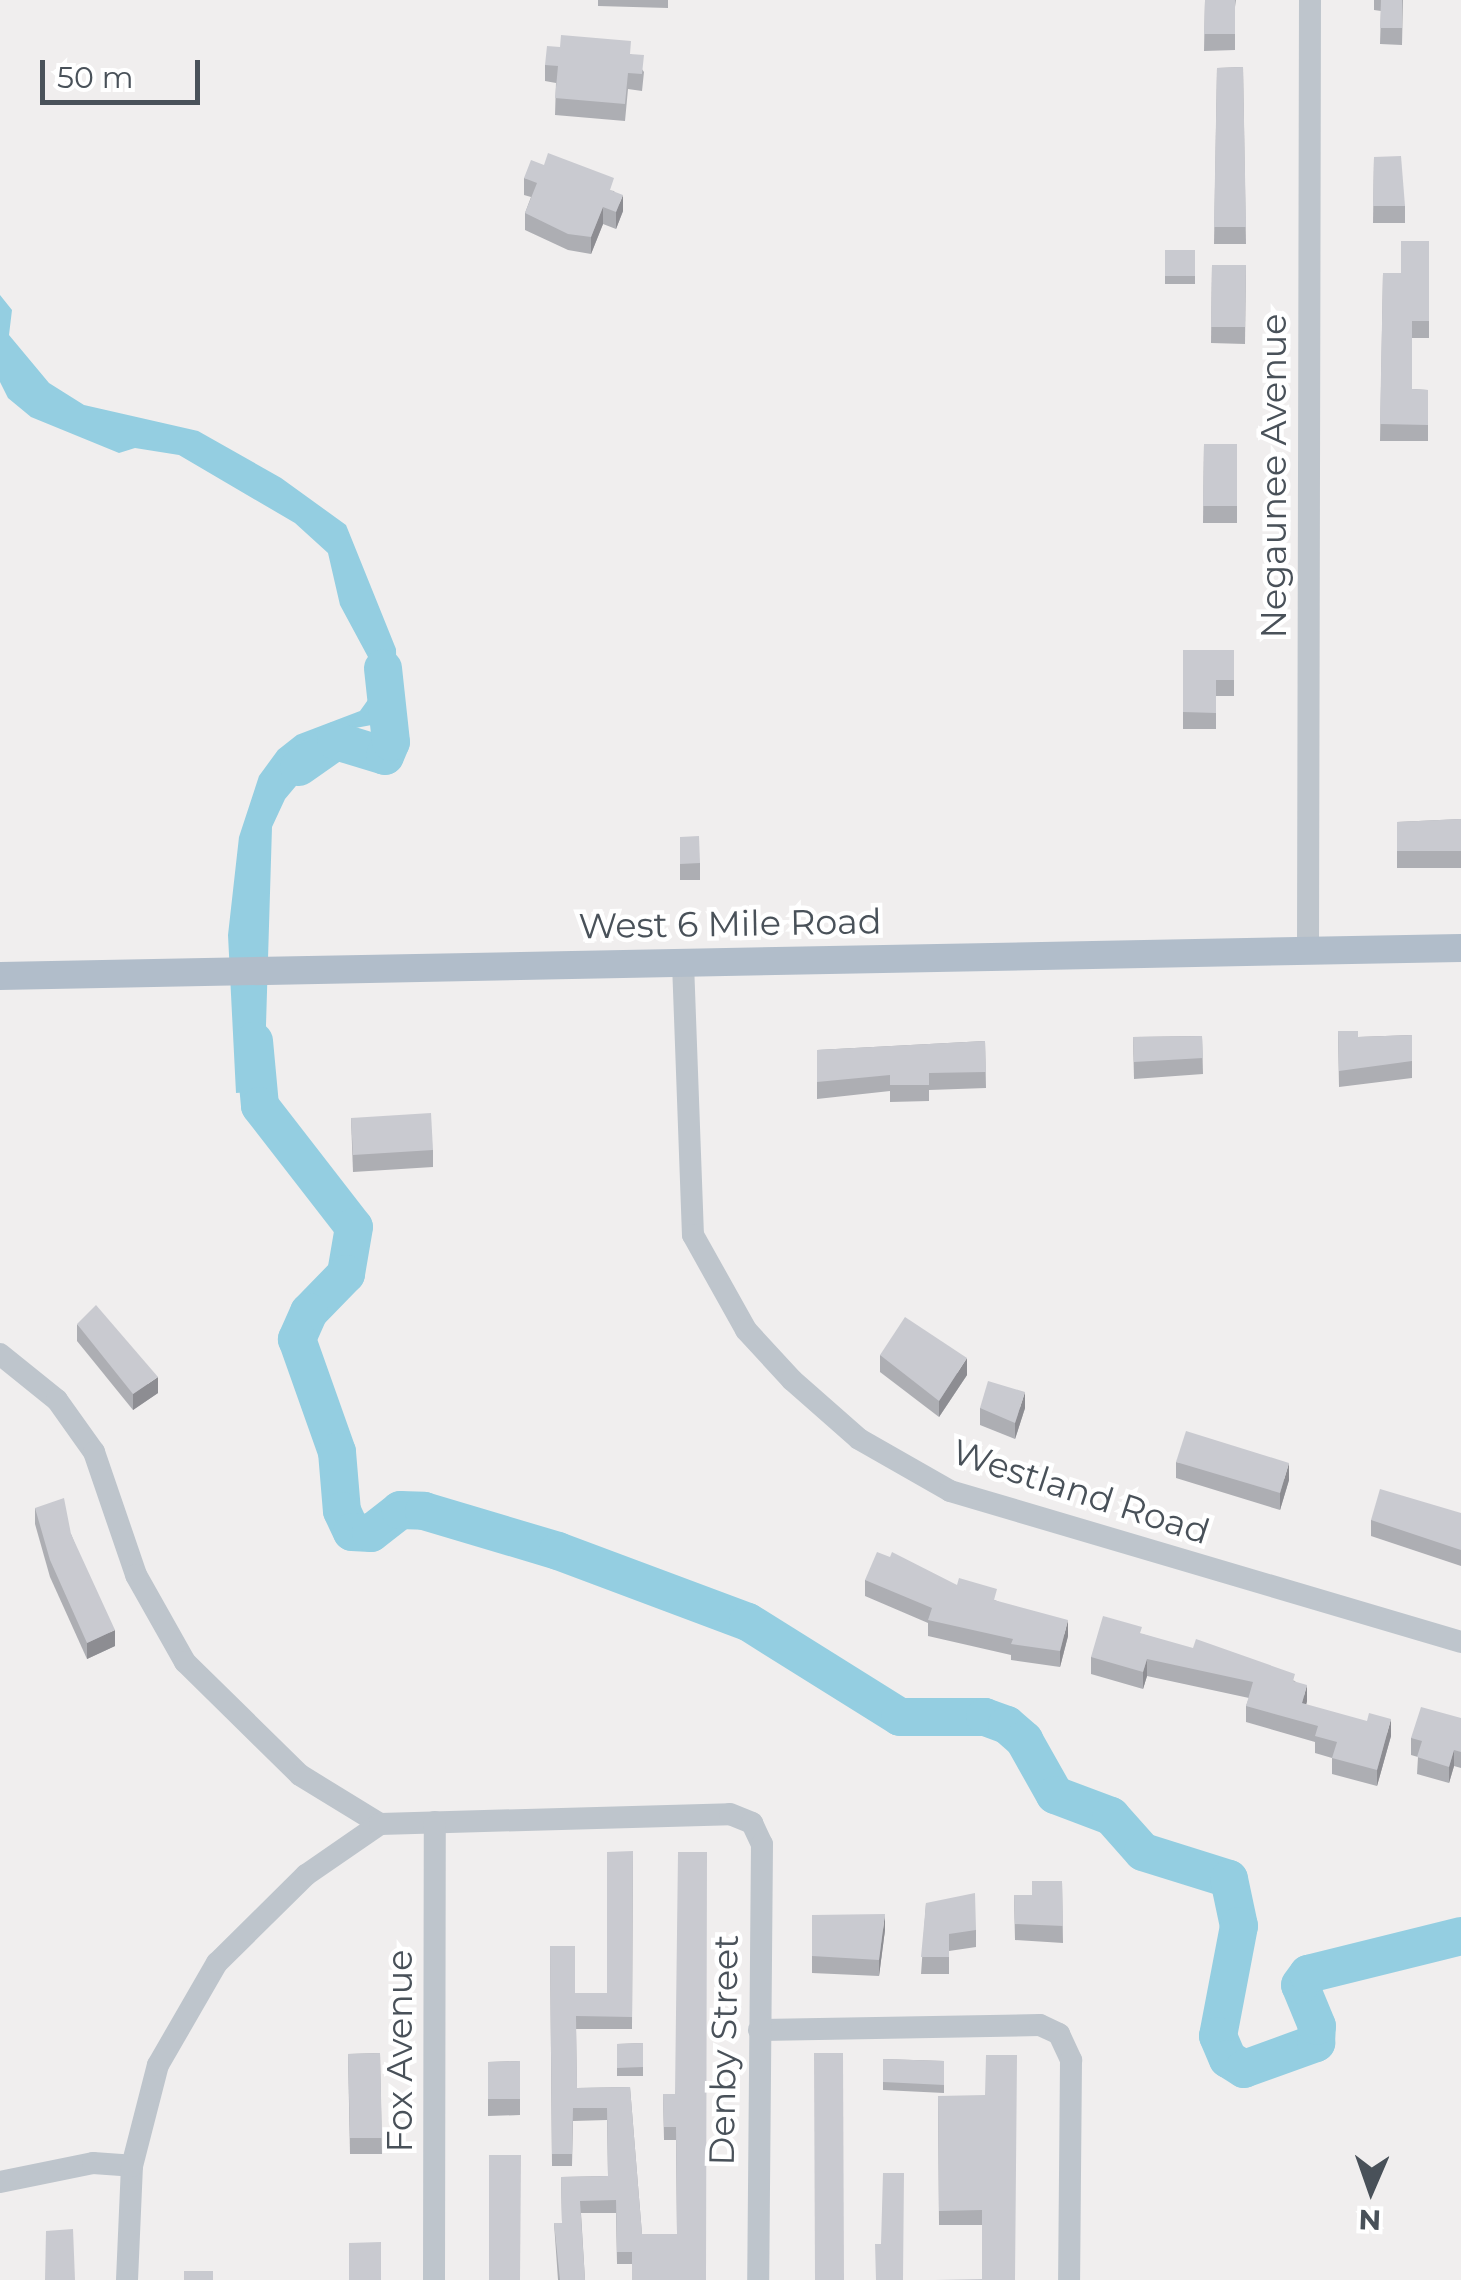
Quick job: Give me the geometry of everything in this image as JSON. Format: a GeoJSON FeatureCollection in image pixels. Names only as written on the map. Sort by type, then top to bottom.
{"type":"FeatureCollection","features":[{"type":"Feature","properties":{"kind":"main road","name":"West 6 Mile Road"},"geometry":{"type":"LineString","coordinates":[[0,976],[1461,948]]}},
{"type":"Feature","properties":{"kind":"street","name":"Negaunee Avenue"},"geometry":{"type":"LineString","coordinates":[[1308,952],[1310,0]]}},
{"type":"Feature","properties":{"kind":"street","name":"Westland Road"},"geometry":{"type":"LineString","coordinates":[[683,963],[693,1235],[746,1330],[792,1380],[859,1439],[950,1491],[1461,1642]]}},
{"type":"Feature","properties":{"kind":"street"},"geometry":{"type":"LineString","coordinates":[[0,1354],[57,1400],[94,1452],[136,1575],[186,1662],[300,1774],[380,1824]]}},
{"type":"Feature","properties":{"kind":"street","name":"Denby Street"},"geometry":{"type":"LineString","coordinates":[[435,1822],[730,1814],[752,1823],[762,1844],[758,2280]]}},
{"type":"Feature","properties":{"kind":"street"},"geometry":{"type":"LineString","coordinates":[[127,2280],[132,2166],[158,2065],[217,1963],[306,1875],[380,1824],[435,1822]]}},
{"type":"Feature","properties":{"kind":"street","name":"Fox Avenue"},"geometry":{"type":"LineString","coordinates":[[434,2280],[435,1822]]}},
{"type":"Feature","properties":{"kind":"street"},"geometry":{"type":"LineString","coordinates":[[759,2030],[1040,2025],[1059,2034],[1070,2060],[1069,2280]]}},
{"type":"Feature","properties":{"kind":"street"},"geometry":{"type":"LineString","coordinates":[[0,2182],[92,2162],[132,2166]]}},
{"type":"Feature","properties":{"kind":"water"},"geometry":{"type":"Polygon","coordinates":[[[0,295],[12,310],[9,335],[49,383],[84,405],[198,431],[281,478],[346,525],[396,649],[397,708],[377,724],[350,729],[321,756],[285,799],[272,827],[264,1091],[236,1093],[228,935],[239,837],[259,776],[278,750],[297,735],[360,711],[370,697],[368,657],[340,605],[328,553],[295,523],[179,455],[135,448],[119,453],[31,417],[8,398],[0,382],[0,295]]]}},
{"type":"Feature","properties":{"kind":"building"},"geometry":{"type":"Polygon","coordinates":[[[1205,0],[1235,0],[1235,34],[1204,34],[1205,0]]]}},
{"type":"Feature","properties":{"kind":"building"},"geometry":{"type":"Polygon","coordinates":[[[1381,0],[1402,0],[1402,28],[1380,28],[1381,0]]]}},
{"type":"Feature","properties":{"kind":"building"},"geometry":{"type":"Polygon","coordinates":[[[561,35],[631,41],[630,54],[644,55],[642,74],[628,73],[625,104],[555,98],[558,66],[545,65],[547,46],[560,47],[561,35]]]}},
{"type":"Feature","properties":{"kind":"building"},"geometry":{"type":"Polygon","coordinates":[[[1243,67],[1246,227],[1214,227],[1217,68],[1243,67]]]}},
{"type":"Feature","properties":{"kind":"building"},"geometry":{"type":"Polygon","coordinates":[[[548,153],[614,178],[610,190],[623,195],[616,212],[603,207],[591,237],[568,234],[525,213],[537,183],[524,178],[531,160],[544,165],[548,153]]]}},
{"type":"Feature","properties":{"kind":"building"},"geometry":{"type":"Polygon","coordinates":[[[1401,156],[1405,206],[1373,206],[1374,157],[1401,156]]]}},
{"type":"Feature","properties":{"kind":"building"},"geometry":{"type":"Polygon","coordinates":[[[1401,241],[1429,241],[1429,321],[1412,321],[1412,389],[1428,390],[1428,425],[1380,424],[1383,273],[1401,273],[1401,241]]]}},
{"type":"Feature","properties":{"kind":"building"},"geometry":{"type":"Polygon","coordinates":[[[1165,250],[1195,250],[1195,276],[1165,276],[1165,250]]]}},
{"type":"Feature","properties":{"kind":"building"},"geometry":{"type":"Polygon","coordinates":[[[1212,265],[1246,265],[1245,327],[1211,327],[1212,265]]]}},
{"type":"Feature","properties":{"kind":"building"},"geometry":{"type":"Polygon","coordinates":[[[1204,444],[1237,444],[1237,506],[1203,506],[1204,444]]]}},
{"type":"Feature","properties":{"kind":"building"},"geometry":{"type":"Polygon","coordinates":[[[1183,650],[1234,650],[1234,680],[1216,680],[1216,713],[1183,712],[1183,650]]]}},
{"type":"Feature","properties":{"kind":"building"},"geometry":{"type":"Polygon","coordinates":[[[1461,819],[1461,851],[1397,851],[1397,822],[1461,819]]]}},
{"type":"Feature","properties":{"kind":"building"},"geometry":{"type":"Polygon","coordinates":[[[699,836],[700,863],[680,864],[680,837],[699,836]]]}},
{"type":"Feature","properties":{"kind":"building"},"geometry":{"type":"Polygon","coordinates":[[[1338,1031],[1358,1031],[1358,1037],[1412,1035],[1412,1061],[1339,1071],[1338,1031]]]}},
{"type":"Feature","properties":{"kind":"building"},"geometry":{"type":"Polygon","coordinates":[[[1202,1036],[1203,1058],[1134,1062],[1133,1037],[1202,1036]]]}},
{"type":"Feature","properties":{"kind":"building"},"geometry":{"type":"Polygon","coordinates":[[[985,1041],[986,1072],[929,1073],[929,1085],[890,1085],[890,1075],[817,1082],[817,1050],[985,1041]]]}},
{"type":"Feature","properties":{"kind":"building"},"geometry":{"type":"Polygon","coordinates":[[[431,1113],[433,1150],[353,1155],[351,1118],[431,1113]]]}},
{"type":"Feature","properties":{"kind":"building"},"geometry":{"type":"Polygon","coordinates":[[[96,1305],[158,1377],[133,1394],[77,1324],[96,1305]]]}},
{"type":"Feature","properties":{"kind":"building"},"geometry":{"type":"Polygon","coordinates":[[[905,1317],[967,1358],[939,1401],[880,1355],[905,1317]]]}},
{"type":"Feature","properties":{"kind":"building"},"geometry":{"type":"Polygon","coordinates":[[[988,1381],[1025,1392],[1015,1423],[980,1408],[988,1381]]]}},
{"type":"Feature","properties":{"kind":"building"},"geometry":{"type":"Polygon","coordinates":[[[1186,1431],[1289,1463],[1280,1493],[1176,1462],[1186,1431]]]}},
{"type":"Feature","properties":{"kind":"building"},"geometry":{"type":"Polygon","coordinates":[[[1380,1489],[1461,1513],[1461,1550],[1371,1520],[1380,1489]]]}},
{"type":"Feature","properties":{"kind":"building"},"geometry":{"type":"Polygon","coordinates":[[[64,1498],[71,1534],[115,1630],[87,1643],[50,1560],[35,1508],[64,1498]]]}},
{"type":"Feature","properties":{"kind":"building"},"geometry":{"type":"Polygon","coordinates":[[[877,1552],[890,1557],[892,1552],[957,1585],[959,1578],[997,1589],[994,1600],[1068,1620],[1060,1651],[1011,1644],[1013,1639],[928,1620],[932,1608],[865,1580],[877,1552]]]}},
{"type":"Feature","properties":{"kind":"building"},"geometry":{"type":"Polygon","coordinates":[[[1103,1616],[1142,1627],[1140,1633],[1193,1648],[1196,1639],[1295,1674],[1293,1681],[1307,1685],[1302,1703],[1367,1721],[1369,1713],[1391,1719],[1377,1770],[1332,1758],[1337,1742],[1315,1736],[1318,1726],[1246,1706],[1253,1682],[1147,1659],[1143,1672],[1091,1657],[1103,1616]]]}},
{"type":"Feature","properties":{"kind":"building"},"geometry":{"type":"Polygon","coordinates":[[[1421,1707],[1461,1718],[1461,1752],[1454,1750],[1449,1767],[1417,1757],[1422,1741],[1411,1738],[1421,1707]]]}},
{"type":"Feature","properties":{"kind":"building"},"geometry":{"type":"Polygon","coordinates":[[[633,1851],[632,2017],[576,2016],[577,2088],[630,2087],[642,2234],[677,2234],[676,2127],[664,2127],[663,2094],[675,2094],[678,1852],[707,1852],[706,2280],[632,2280],[632,2252],[617,2252],[616,2200],[580,2201],[585,2280],[560,2280],[554,2223],[562,2223],[561,2177],[608,2176],[607,2108],[573,2108],[572,2154],[552,2154],[550,1946],[575,1946],[575,1993],[607,1993],[607,1852],[633,1851]]]}},
{"type":"Feature","properties":{"kind":"building"},"geometry":{"type":"Polygon","coordinates":[[[1032,1881],[1062,1881],[1063,1926],[1015,1924],[1014,1895],[1032,1895],[1032,1881]]]}},
{"type":"Feature","properties":{"kind":"building"},"geometry":{"type":"Polygon","coordinates":[[[975,1893],[976,1930],[949,1934],[949,1957],[921,1957],[926,1903],[975,1893]]]}},
{"type":"Feature","properties":{"kind":"building"},"geometry":{"type":"Polygon","coordinates":[[[885,1914],[879,1960],[812,1956],[812,1915],[885,1914]]]}},
{"type":"Feature","properties":{"kind":"building"},"geometry":{"type":"Polygon","coordinates":[[[643,2043],[643,2067],[617,2068],[617,2044],[643,2043]]]}},
{"type":"Feature","properties":{"kind":"building"},"geometry":{"type":"Polygon","coordinates":[[[380,2053],[382,2138],[350,2138],[348,2054],[380,2053]]]}},
{"type":"Feature","properties":{"kind":"building"},"geometry":{"type":"Polygon","coordinates":[[[814,2053],[843,2053],[844,2280],[815,2280],[814,2053]]]}},
{"type":"Feature","properties":{"kind":"building"},"geometry":{"type":"Polygon","coordinates":[[[986,2055],[1017,2055],[1015,2280],[935,2280],[982,2279],[982,2210],[939,2211],[938,2096],[985,2095],[986,2055]]]}},
{"type":"Feature","properties":{"kind":"building"},"geometry":{"type":"Polygon","coordinates":[[[883,2059],[944,2061],[944,2085],[883,2082],[883,2059]]]}},
{"type":"Feature","properties":{"kind":"building"},"geometry":{"type":"Polygon","coordinates":[[[520,2061],[520,2099],[488,2099],[488,2062],[520,2061]]]}},
{"type":"Feature","properties":{"kind":"building"},"geometry":{"type":"Polygon","coordinates":[[[489,2155],[521,2155],[520,2280],[489,2280],[489,2155]]]}},
{"type":"Feature","properties":{"kind":"building"},"geometry":{"type":"Polygon","coordinates":[[[883,2173],[904,2173],[903,2280],[876,2280],[875,2244],[881,2244],[883,2173]]]}},
{"type":"Feature","properties":{"kind":"building"},"geometry":{"type":"Polygon","coordinates":[[[73,2229],[75,2280],[45,2280],[46,2231],[73,2229]]]}},
{"type":"Feature","properties":{"kind":"building"},"geometry":{"type":"Polygon","coordinates":[[[381,2242],[381,2280],[349,2280],[349,2243],[381,2242]]]}},
{"type":"Feature","properties":{"kind":"building"},"geometry":{"type":"Polygon","coordinates":[[[184,2271],[213,2271],[213,2280],[184,2280],[184,2271]]]}},
{"type":"Feature","properties":{"kind":"waterway"},"geometry":{"type":"LineString","coordinates":[[299,767],[336,741],[385,756],[391,742],[383,668]]}},
{"type":"Feature","properties":{"kind":"waterway"},"geometry":{"type":"LineString","coordinates":[[254,1041],[260,1106],[354,1227],[346,1274],[309,1312],[297,1339],[337,1452],[342,1511],[352,1532],[371,1533],[400,1510],[424,1511],[558,1551],[748,1622],[900,1717],[985,1717],[1007,1725],[1024,1740],[1055,1795],[1111,1816],[1143,1852],[1229,1879],[1239,1926],[1218,2036],[1228,2059],[1244,2069],[1316,2043],[1317,2026],[1300,1985],[1308,1974],[1461,1936]]}}]}
